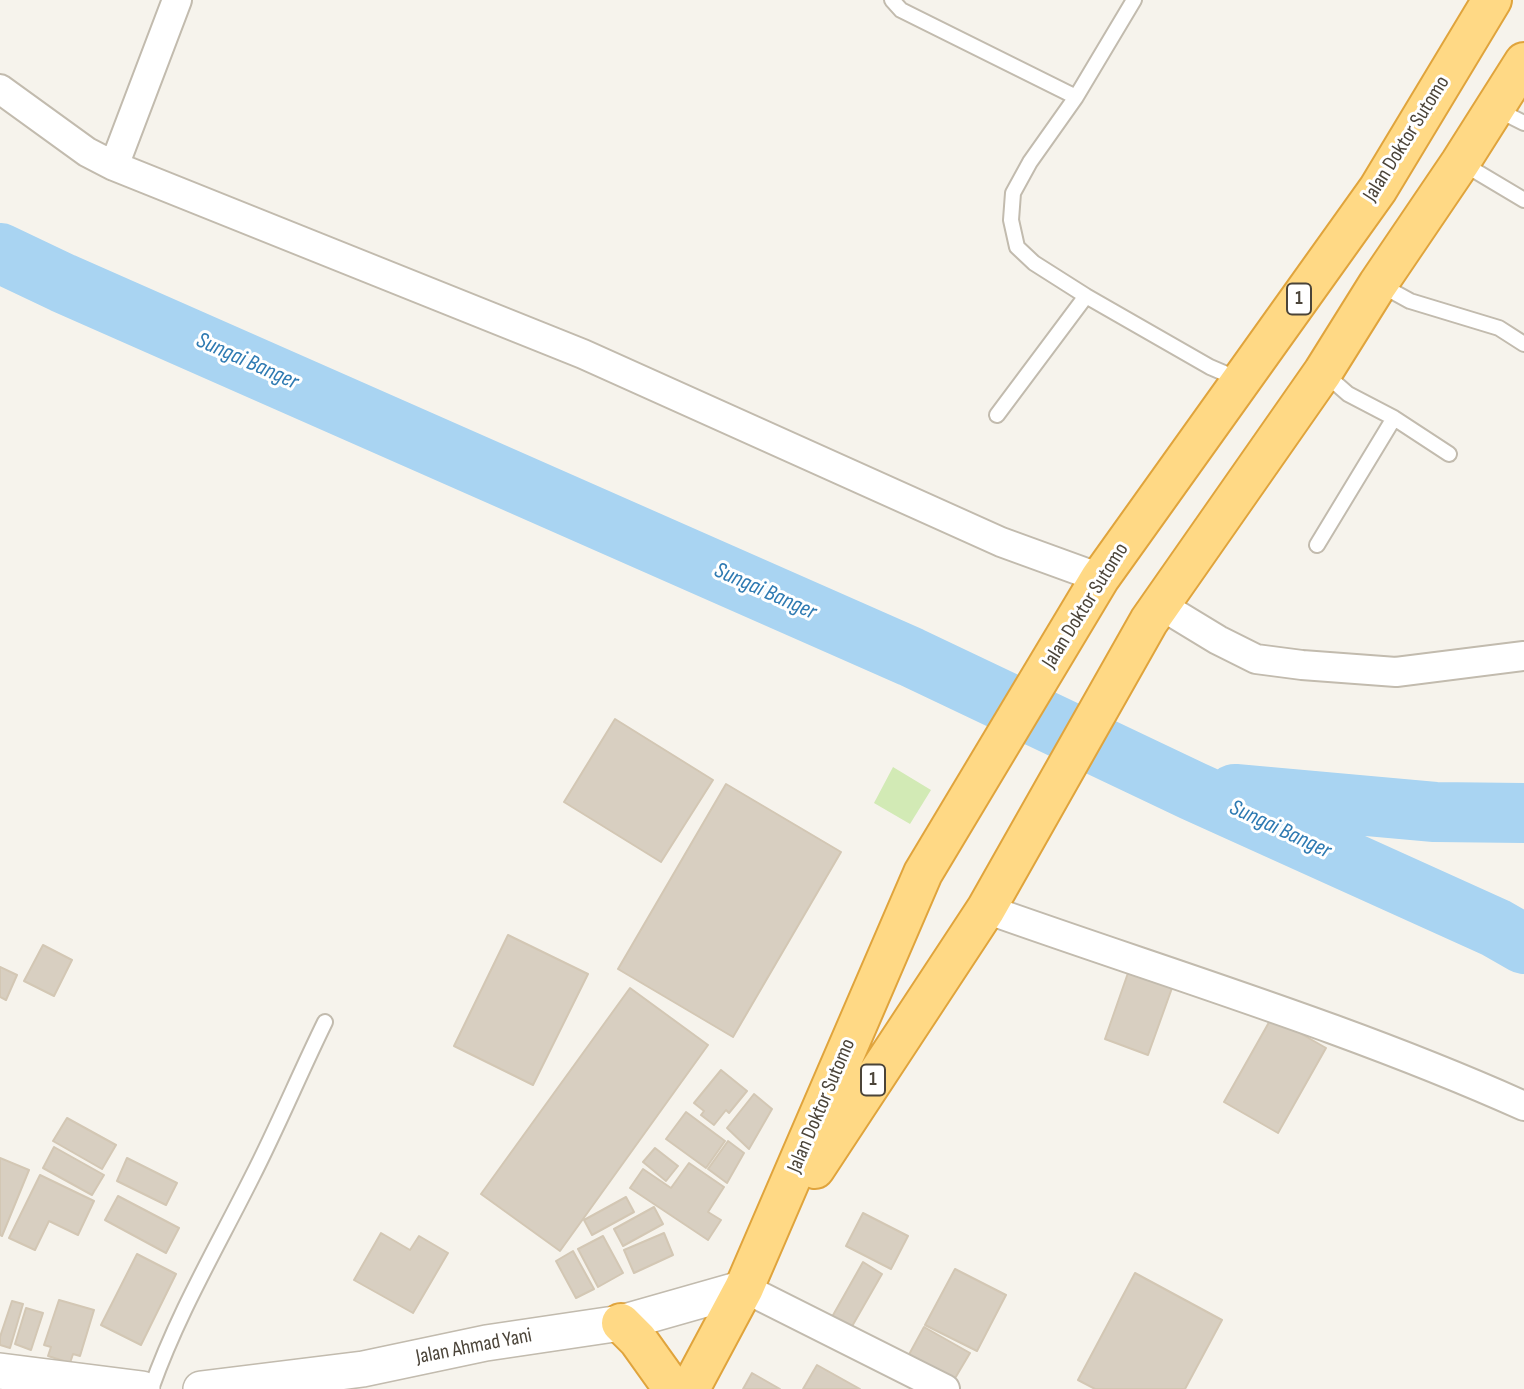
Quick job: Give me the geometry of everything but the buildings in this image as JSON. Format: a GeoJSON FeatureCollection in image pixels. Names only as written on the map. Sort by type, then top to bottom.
{"type":"FeatureCollection","features":[{"type":"Feature","properties":{"kind":"highway","name":"Jalan Doktor Sutomo"},"geometry":{"type":"LineString","coordinates":[[690,1389],[751,1272],[923,873],[1097,584],[1378,189],[1492,0]]}},
{"type":"Feature","properties":{"kind":"highway","name":"Jalan Doktor Sutomo"},"geometry":{"type":"LineString","coordinates":[[751,1272],[987,907],[1155,613],[1323,372],[1378,284],[1461,163],[1509,116],[1524,62]]}},
{"type":"Feature","properties":{"kind":"highway"},"geometry":{"type":"LineString","coordinates":[[621,1322],[638,1340],[673,1389]]}},
{"type":"Feature","properties":{"kind":"street"},"geometry":{"type":"LineString","coordinates":[[114,166],[177,0]]}},
{"type":"Feature","properties":{"kind":"street"},"geometry":{"type":"LineString","coordinates":[[0,89],[87,152],[114,166],[583,354],[1097,584]]}},
{"type":"Feature","properties":{"kind":"street"},"geometry":{"type":"LineString","coordinates":[[1155,613],[1256,659],[1268,661],[1396,672],[1524,656]]}},
{"type":"Feature","properties":{"kind":"street"},"geometry":{"type":"LineString","coordinates":[[987,907],[1148,967],[1322,1024],[1478,1085],[1524,1106]]}},
{"type":"Feature","properties":{"kind":"street"},"geometry":{"type":"LineString","coordinates":[[751,1272],[945,1389]]}},
{"type":"Feature","properties":{"kind":"street","name":"Jalan Ahmad Yani"},"geometry":{"type":"LineString","coordinates":[[201,1389],[363,1369],[486,1343],[621,1322],[751,1272]]}},
{"type":"Feature","properties":{"kind":"street"},"geometry":{"type":"LineString","coordinates":[[0,1371],[142,1389]]}},
{"type":"Feature","properties":{"kind":"lane"},"geometry":{"type":"LineString","coordinates":[[892,0],[901,10],[1076,97]]}},
{"type":"Feature","properties":{"kind":"lane"},"geometry":{"type":"LineString","coordinates":[[1134,0],[1076,97],[1030,162],[1013,193],[1011,220],[1017,247],[1034,263],[1086,296],[1210,367],[1241,381]]}},
{"type":"Feature","properties":{"kind":"lane"},"geometry":{"type":"LineString","coordinates":[[1461,163],[1524,200]]}},
{"type":"Feature","properties":{"kind":"lane"},"geometry":{"type":"LineString","coordinates":[[1378,284],[1410,301],[1499,328],[1524,344]]}},
{"type":"Feature","properties":{"kind":"lane"},"geometry":{"type":"LineString","coordinates":[[997,415],[1086,296]]}},
{"type":"Feature","properties":{"kind":"lane"},"geometry":{"type":"LineString","coordinates":[[1323,372],[1348,394],[1394,418],[1450,454]]}},
{"type":"Feature","properties":{"kind":"lane"},"geometry":{"type":"LineString","coordinates":[[1317,545],[1394,418]]}},
{"type":"Feature","properties":{"kind":"lane"},"geometry":{"type":"LineString","coordinates":[[150,1389],[201,1275],[252,1177],[325,1022]]}},
{"type":"Feature","properties":{"kind":"green space"},"geometry":{"type":"Polygon","coordinates":[[[893,767],[931,790],[910,824],[874,803],[893,767]]]}},
{"type":"Feature","properties":{"kind":"waterway","name":"Sungai Banger"},"geometry":{"type":"LineString","coordinates":[[0,253],[911,657],[1193,791],[1496,928],[1524,944]]}},
{"type":"Feature","properties":{"kind":"waterway"},"geometry":{"type":"LineString","coordinates":[[1235,794],[1435,812],[1524,813]]}}]}
